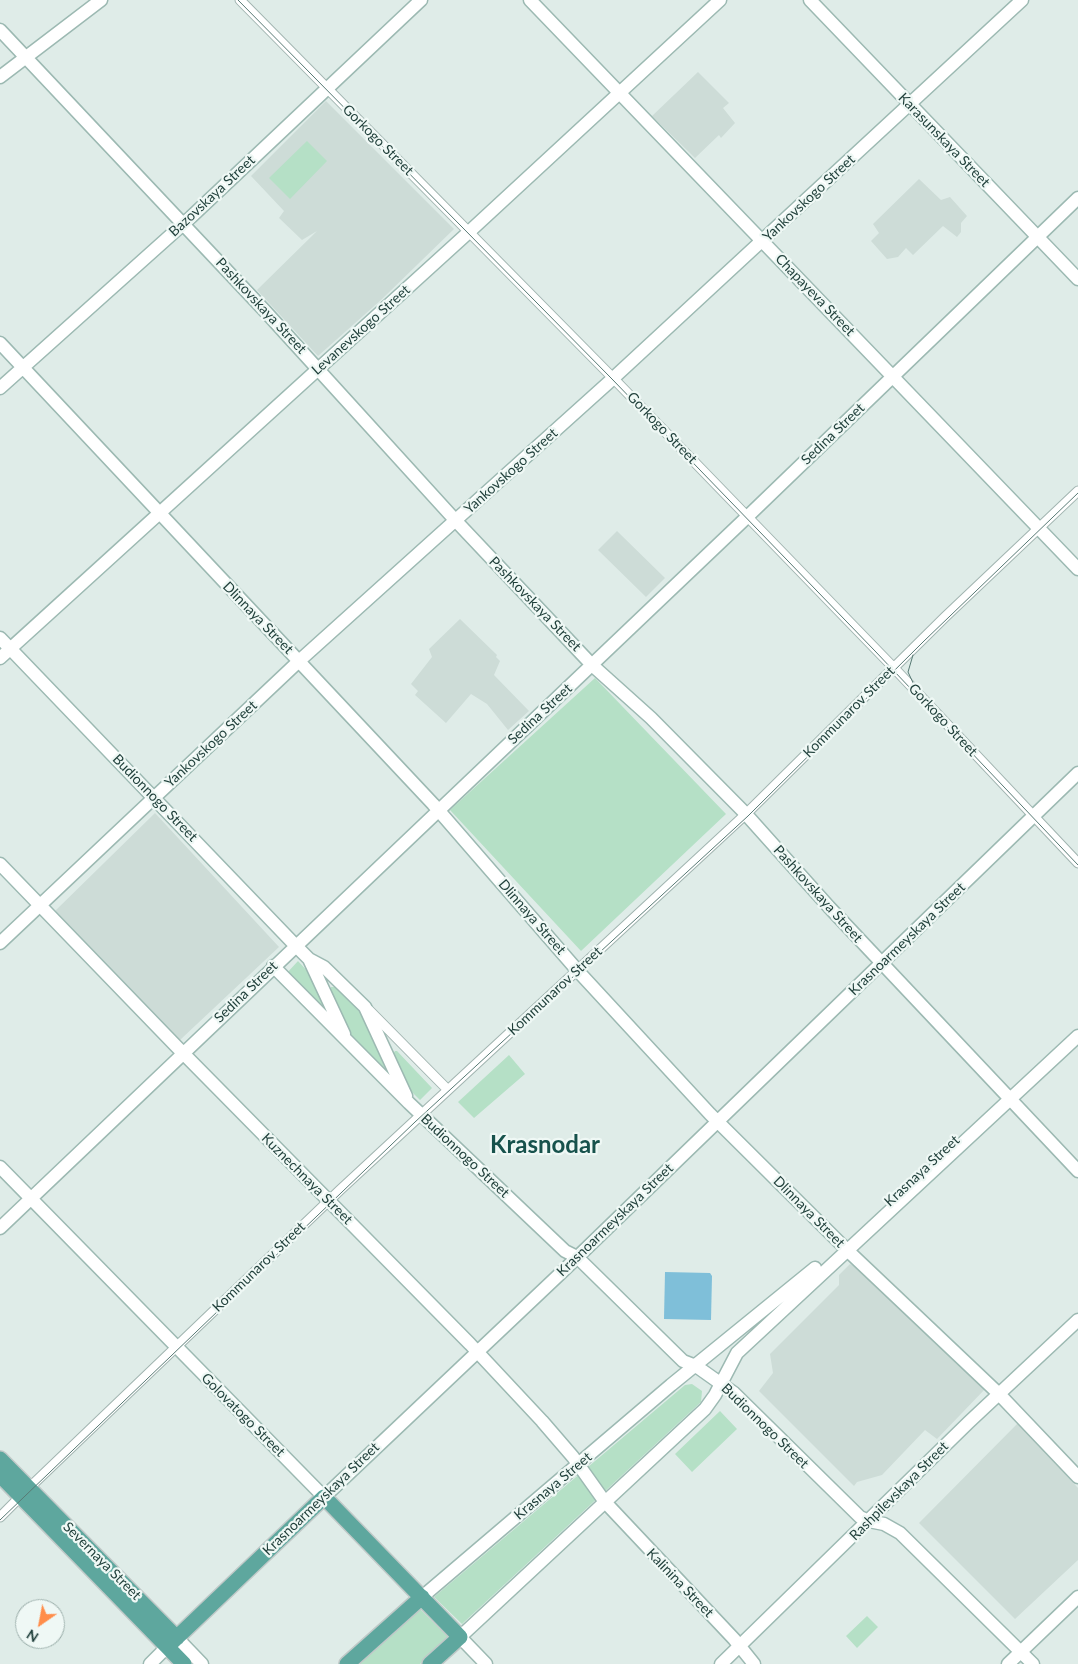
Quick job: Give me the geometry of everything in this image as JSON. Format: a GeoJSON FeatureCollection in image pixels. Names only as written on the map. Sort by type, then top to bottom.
{"type":"FeatureCollection","features":[{"type":"Feature","properties":{"kind":"main road","name":"Severnaya Street"},"geometry":{"type":"LineString","coordinates":[[0,1459],[25,1492],[173,1642],[184,1664]]}},
{"type":"Feature","properties":{"kind":"main road","name":"Severnaya Street"},"geometry":{"type":"LineString","coordinates":[[0,1475],[25,1492]]}},
{"type":"Feature","properties":{"kind":"main road","name":"Golovatogo Street"},"geometry":{"type":"LineString","coordinates":[[324,1497],[460,1637]]}},
{"type":"Feature","properties":{"kind":"main road","name":"Krasnoarmeyskaya Street"},"geometry":{"type":"LineString","coordinates":[[173,1642],[324,1497]]}},
{"type":"Feature","properties":{"kind":"main road","name":"Krasnaya Street"},"geometry":{"type":"LineString","coordinates":[[347,1664],[422,1597]]}},
{"type":"Feature","properties":{"kind":"main road","name":"Krasnaya Street"},"geometry":{"type":"LineString","coordinates":[[430,1664],[460,1637]]}},
{"type":"Feature","properties":{"kind":"street"},"geometry":{"type":"LineString","coordinates":[[0,77],[101,0]]}},
{"type":"Feature","properties":{"kind":"street","name":"Gorkogo Street"},"geometry":{"type":"LineString","coordinates":[[240,0],[748,516],[1078,863]]}},
{"type":"Feature","properties":{"kind":"street","name":"Bazovskaya Street"},"geometry":{"type":"LineString","coordinates":[[0,388],[184,223],[328,90],[421,0]]}},
{"type":"Feature","properties":{"kind":"street","name":"Chapayeva Street"},"geometry":{"type":"LineString","coordinates":[[530,0],[1078,568]]}},
{"type":"Feature","properties":{"kind":"street","name":"Levanevskogo Street"},"geometry":{"type":"LineString","coordinates":[[0,658],[469,232],[618,92],[720,0]]}},
{"type":"Feature","properties":{"kind":"street","name":"Karasunskaya Street"},"geometry":{"type":"LineString","coordinates":[[810,0],[1078,279]]}},
{"type":"Feature","properties":{"kind":"street","name":"Yankovskogo Street"},"geometry":{"type":"LineString","coordinates":[[0,943],[299,661],[456,522],[763,241],[1022,0]]}},
{"type":"Feature","properties":{"kind":"street","name":"Pashkovskaya Street"},"geometry":{"type":"LineString","coordinates":[[0,30],[184,223],[456,522],[592,665],[651,718],[746,814],[882,964],[1078,1171]]}},
{"type":"Feature","properties":{"kind":"street","name":"Sedina Street"},"geometry":{"type":"LineString","coordinates":[[0,1228],[295,945],[748,516],[1078,198]]}},
{"type":"Feature","properties":{"kind":"street","name":"Dlinnaya Street"},"geometry":{"type":"LineString","coordinates":[[0,343],[438,810],[577,970],[717,1121],[844,1247],[999,1394],[1078,1477]]}},
{"type":"Feature","properties":{"kind":"street","name":"Kommunarov Street"},"geometry":{"type":"LineString","coordinates":[[0,1517],[329,1200],[746,814],[1078,491]]}},
{"type":"Feature","properties":{"kind":"street","name":"Budionnogo Street"},"geometry":{"type":"LineString","coordinates":[[0,638],[295,945],[310,959],[324,966],[404,1043],[448,1090]]}},
{"type":"Feature","properties":{"kind":"street","name":"Krasnoarmeyskaya Street"},"geometry":{"type":"LineString","coordinates":[[324,1497],[577,1257],[1078,773]]}},
{"type":"Feature","properties":{"kind":"street","name":"Kuznechnaya Street"},"geometry":{"type":"LineString","coordinates":[[0,864],[183,1053],[478,1352],[542,1421],[605,1502]]}},
{"type":"Feature","properties":{"kind":"street","name":"Budionnogo Street"},"geometry":{"type":"LineString","coordinates":[[310,959],[348,1044]]}},
{"type":"Feature","properties":{"kind":"street","name":"Budionnogo Street"},"geometry":{"type":"LineString","coordinates":[[273,966],[348,1044],[409,1103],[565,1251],[577,1257],[684,1361],[696,1366],[722,1383],[853,1510],[869,1521],[884,1524],[900,1533],[1024,1659]]}},
{"type":"Feature","properties":{"kind":"street","name":"Budionnogo Street"},"geometry":{"type":"LineString","coordinates":[[365,1007],[409,1103]]}},
{"type":"Feature","properties":{"kind":"street","name":"Krasnaya Street"},"geometry":{"type":"LineString","coordinates":[[460,1637],[705,1410],[722,1383],[737,1353],[771,1322],[844,1247],[1006,1097],[1078,1026]]}},
{"type":"Feature","properties":{"kind":"street","name":"Krasnaya Street"},"geometry":{"type":"LineString","coordinates":[[1006,1097],[1078,1036]]}},
{"type":"Feature","properties":{"kind":"street"},"geometry":{"type":"LineString","coordinates":[[388,1054],[392,1046],[404,1043]]}},
{"type":"Feature","properties":{"kind":"street","name":"Golovatogo Street"},"geometry":{"type":"LineString","coordinates":[[0,1167],[34,1196],[176,1346],[324,1497]]}},
{"type":"Feature","properties":{"kind":"street","name":"Krasnaya Street"},"geometry":{"type":"LineString","coordinates":[[422,1597],[762,1311],[844,1247]]}},
{"type":"Feature","properties":{"kind":"street"},"geometry":{"type":"LineString","coordinates":[[762,1311],[771,1322]]}},
{"type":"Feature","properties":{"kind":"street","name":"Rashpilevskaya Street"},"geometry":{"type":"LineString","coordinates":[[721,1664],[999,1394],[1078,1320]]}},
{"type":"Feature","properties":{"kind":"street","name":"Kalinina Street"},"geometry":{"type":"LineString","coordinates":[[605,1502],[740,1646],[754,1664]]}},
{"type":"Feature","properties":{"kind":"street"},"geometry":{"type":"LineString","coordinates":[[1024,1659],[1078,1597]]}},
{"type":"Feature","properties":{"kind":"street"},"geometry":{"type":"LineString","coordinates":[[1008,1664],[1024,1659],[1078,1605]]}},
{"type":"Feature","properties":{"kind":"street","name":"Golovatogo Street"},"geometry":{"type":"LineString","coordinates":[[460,1637],[486,1664]]}},
{"type":"Feature","properties":{"kind":"street","name":"Krasnoarmeyskaya Street"},"geometry":{"type":"LineString","coordinates":[[150,1664],[173,1642]]}},
{"type":"Feature","properties":{"kind":"street","name":"Severnaya Street"},"geometry":{"type":"LineString","coordinates":[[173,1642],[202,1664]]}},
{"type":"Feature","properties":{"kind":"shaded area"},"geometry":{"type":"Polygon","coordinates":[[[698,72],[729,103],[723,108],[735,123],[721,138],[719,135],[695,158],[652,116],[698,72]]]}},
{"type":"Feature","properties":{"kind":"shaded area"},"geometry":{"type":"Polygon","coordinates":[[[326,101],[454,229],[381,300],[318,356],[257,290],[317,231],[302,240],[279,218],[284,211],[251,176],[326,101]]]}},
{"type":"Feature","properties":{"kind":"shaded area"},"geometry":{"type":"Polygon","coordinates":[[[919,179],[941,200],[950,197],[967,216],[961,223],[961,232],[957,237],[943,226],[913,255],[906,248],[898,257],[887,259],[871,241],[879,233],[873,224],[919,179]]]}},
{"type":"Feature","properties":{"kind":"shaded area"},"geometry":{"type":"Polygon","coordinates":[[[617,531],[665,578],[646,597],[598,550],[617,531]]]}},
{"type":"Feature","properties":{"kind":"shaded area"},"geometry":{"type":"Polygon","coordinates":[[[460,619],[497,655],[496,657],[500,661],[494,675],[529,711],[508,730],[487,704],[471,694],[446,723],[415,695],[418,691],[411,684],[432,657],[429,649],[460,619]]]}},
{"type":"Feature","properties":{"kind":"shaded area"},"geometry":{"type":"Polygon","coordinates":[[[155,813],[279,947],[180,1040],[55,911],[155,813]]]}},
{"type":"Feature","properties":{"kind":"shaded area"},"geometry":{"type":"Polygon","coordinates":[[[850,1264],[861,1270],[986,1388],[937,1439],[925,1430],[882,1475],[857,1482],[854,1486],[759,1391],[773,1373],[770,1354],[839,1285],[839,1275],[850,1264]]]}},
{"type":"Feature","properties":{"kind":"shaded area"},"geometry":{"type":"Polygon","coordinates":[[[1018,1423],[1078,1488],[1078,1560],[1015,1619],[919,1523],[1018,1423]]]}},
{"type":"Feature","properties":{"kind":"green space"},"geometry":{"type":"Polygon","coordinates":[[[307,141],[327,161],[290,199],[269,178],[307,141]]]}},
{"type":"Feature","properties":{"kind":"green space"},"geometry":{"type":"Polygon","coordinates":[[[595,678],[726,814],[581,951],[450,810],[595,678]]]}},
{"type":"Feature","properties":{"kind":"green space"},"geometry":{"type":"Polygon","coordinates":[[[298,961],[310,974],[325,1006],[323,1008],[286,974],[298,961]]]}},
{"type":"Feature","properties":{"kind":"green space"},"geometry":{"type":"Polygon","coordinates":[[[331,987],[335,987],[364,1015],[385,1068],[381,1067],[353,1039],[330,992],[331,987]]]}},
{"type":"Feature","properties":{"kind":"green space"},"geometry":{"type":"Polygon","coordinates":[[[395,1051],[432,1088],[420,1100],[410,1090],[393,1054],[395,1051]]]}},
{"type":"Feature","properties":{"kind":"green space"},"geometry":{"type":"Polygon","coordinates":[[[509,1055],[525,1074],[474,1118],[458,1102],[509,1055]]]}},
{"type":"Feature","properties":{"kind":"green space"},"geometry":{"type":"Polygon","coordinates":[[[692,1384],[702,1391],[701,1402],[462,1624],[434,1597],[685,1385],[692,1384]]]}},
{"type":"Feature","properties":{"kind":"green space"},"geometry":{"type":"Polygon","coordinates":[[[720,1411],[737,1429],[692,1472],[675,1454],[720,1411]]]}},
{"type":"Feature","properties":{"kind":"green space"},"geometry":{"type":"Polygon","coordinates":[[[420,1609],[449,1638],[420,1664],[357,1664],[420,1609]]]}},
{"type":"Feature","properties":{"kind":"green space"},"geometry":{"type":"Polygon","coordinates":[[[867,1616],[878,1627],[857,1648],[846,1636],[867,1616]]]}},
{"type":"Feature","properties":{"kind":"water"},"geometry":{"type":"Polygon","coordinates":[[[665,1272],[710,1273],[712,1276],[711,1320],[664,1319],[665,1272]]]}},
{"type":"Feature","properties":{"kind":"tram line"},"geometry":{"type":"LineString","coordinates":[[238,0],[612,379],[875,651],[1078,865]]}},
{"type":"Feature","properties":{"kind":"tram line"},"geometry":{"type":"LineString","coordinates":[[0,1520],[415,1122],[748,816],[924,641],[1078,493]]}},
{"type":"Feature","properties":{"kind":"tram line"},"geometry":{"type":"LineString","coordinates":[[913,655],[908,672],[915,687]]}},
{"type":"Feature","properties":{"kind":"district","name":"Krasnodar"},"geometry":{"type":"Point","coordinates":[545,1145]}}]}
